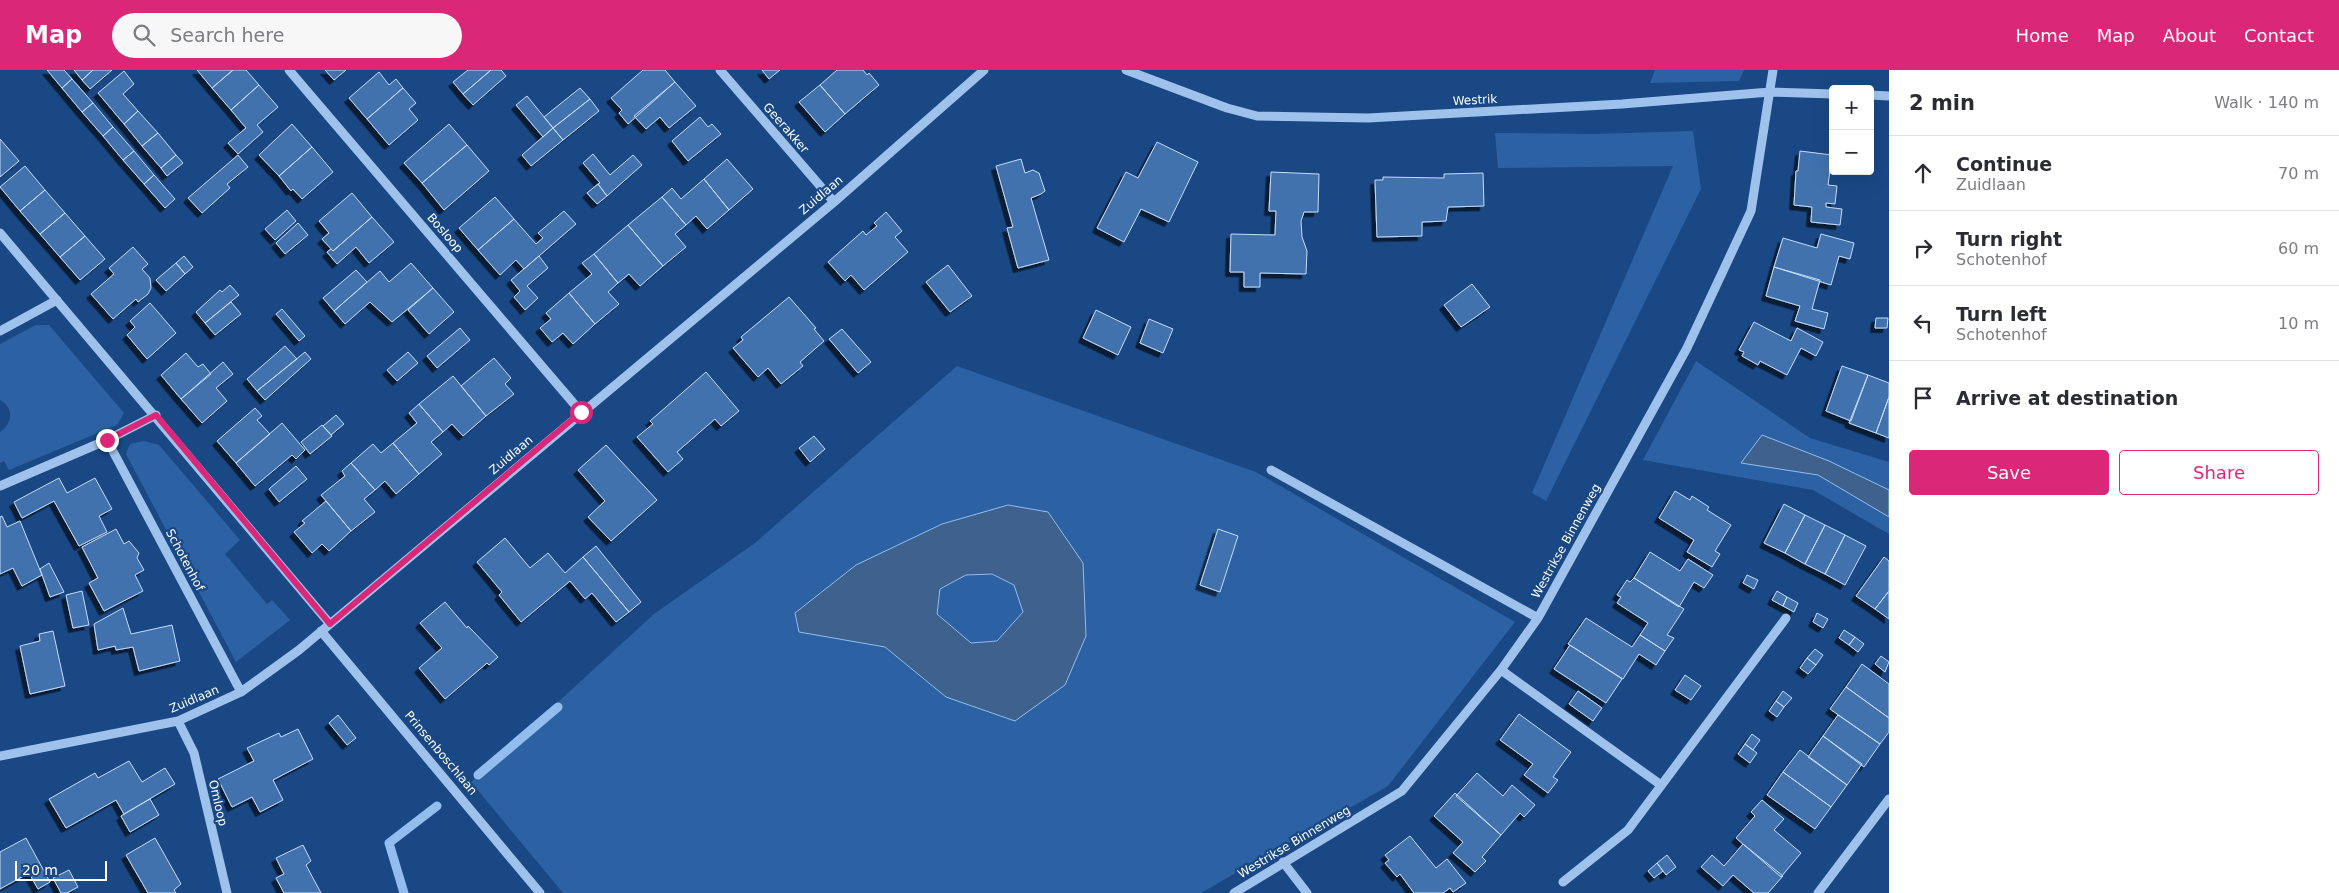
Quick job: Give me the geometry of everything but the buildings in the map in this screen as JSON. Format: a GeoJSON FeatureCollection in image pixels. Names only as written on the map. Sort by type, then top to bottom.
{"type":"FeatureCollection","features":[{"type":"Feature","properties":{"kind":"street","name":"Bosloop"},"geometry":{"type":"LineString","coordinates":[[289,70],[581,412]]}},
{"type":"Feature","properties":{"kind":"street","name":"Geerakker"},"geometry":{"type":"LineString","coordinates":[[720,70],[834,202]]}},
{"type":"Feature","properties":{"kind":"street","name":"Zuidlaan"},"geometry":{"type":"LineString","coordinates":[[0,756],[178,721],[241,692],[299,650],[834,202],[984,70]]}},
{"type":"Feature","properties":{"kind":"street","name":"Westrik"},"geometry":{"type":"LineString","coordinates":[[1126,70],[1218,105],[1257,116],[1368,118],[1622,104],[1770,92],[1829,94]]}},
{"type":"Feature","properties":{"kind":"street","name":"Westrikse Binnenweg"},"geometry":{"type":"LineString","coordinates":[[1234,893],[1402,791],[1501,670],[1538,618],[1687,348],[1750,211],[1773,70]]}},
{"type":"Feature","properties":{"kind":"street"},"geometry":{"type":"LineString","coordinates":[[1874,95],[1889,96]]}},
{"type":"Feature","properties":{"kind":"street"},"geometry":{"type":"LineString","coordinates":[[0,233],[156,415],[330,624]]}},
{"type":"Feature","properties":{"kind":"street"},"geometry":{"type":"LineString","coordinates":[[0,331],[57,300]]}},
{"type":"Feature","properties":{"kind":"street"},"geometry":{"type":"LineString","coordinates":[[0,486],[107,440],[156,415]]}},
{"type":"Feature","properties":{"kind":"street","name":"Schotenhof"},"geometry":{"type":"LineString","coordinates":[[107,440],[241,692]]}},
{"type":"Feature","properties":{"kind":"street"},"geometry":{"type":"LineString","coordinates":[[1271,470],[1538,618]]}},
{"type":"Feature","properties":{"kind":"street"},"geometry":{"type":"LineString","coordinates":[[1563,882],[1628,830],[1786,618]]}},
{"type":"Feature","properties":{"kind":"street","name":"Prinsenboschlaan"},"geometry":{"type":"LineString","coordinates":[[321,631],[540,893]]}},
{"type":"Feature","properties":{"kind":"street"},"geometry":{"type":"LineString","coordinates":[[1501,670],[1661,785]]}},
{"type":"Feature","properties":{"kind":"street","name":"Omloop"},"geometry":{"type":"LineString","coordinates":[[178,721],[194,753],[227,893]]}},
{"type":"Feature","properties":{"kind":"street"},"geometry":{"type":"LineString","coordinates":[[1818,893],[1889,799]]}},
{"type":"Feature","properties":{"kind":"street"},"geometry":{"type":"LineString","coordinates":[[1283,862],[1307,893]]}},
{"type":"Feature","properties":{"kind":"shaded area"},"geometry":{"type":"Polygon","coordinates":[[[1655,70],[1744,70],[1739,81],[1650,83],[1655,70]]]}},
{"type":"Feature","properties":{"kind":"shaded area"},"geometry":{"type":"Polygon","coordinates":[[[1693,131],[1701,189],[1546,501],[1532,493],[1673,166],[1498,168],[1495,133],[1593,134],[1693,131]]]}},
{"type":"Feature","properties":{"kind":"shaded area"},"geometry":{"type":"Polygon","coordinates":[[[36,325],[49,325],[124,413],[117,425],[9,470],[4,461],[0,463],[0,432],[7,425],[10,411],[5,403],[0,400],[0,344],[36,325]]]}},
{"type":"Feature","properties":{"kind":"shaded area"},"geometry":{"type":"Polygon","coordinates":[[[1696,361],[1810,438],[1889,462],[1889,534],[1813,490],[1643,460],[1696,361]]]}},
{"type":"Feature","properties":{"kind":"shaded area"},"geometry":{"type":"Polygon","coordinates":[[[957,366],[1256,472],[1515,622],[1388,786],[1201,893],[563,893],[471,782],[654,614],[755,543],[957,366]],[[1083,563],[856,565],[795,613],[885,647],[946,697],[1083,563]]]}},
{"type":"Feature","properties":{"kind":"shaded area"},"geometry":{"type":"Polygon","coordinates":[[[1762,435],[1829,461],[1889,490],[1889,517],[1818,475],[1741,463],[1762,435]]]}},
{"type":"Feature","properties":{"kind":"shaded area"},"geometry":{"type":"Polygon","coordinates":[[[144,441],[159,445],[240,540],[225,554],[267,604],[272,600],[290,620],[236,662],[126,454],[130,444],[144,441]]]}},
{"type":"Feature","properties":{"kind":"shaded area"},"geometry":{"type":"Polygon","coordinates":[[[1008,505],[1048,512],[1083,563],[1086,636],[1065,685],[1015,721],[946,697],[885,647],[799,632],[795,613],[856,565],[942,524],[1008,505]],[[992,574],[966,575],[940,589],[937,614],[971,643],[997,641],[1023,612],[1014,585],[992,574]]]}},
{"type":"Feature","properties":{"kind":"shaded area"},"geometry":{"type":"Polygon","coordinates":[[[992,574],[1014,585],[1023,612],[997,641],[971,643],[937,614],[940,589],[966,575],[992,574]]]}},
{"type":"Feature","properties":{"kind":"waterway"},"geometry":{"type":"LineString","coordinates":[[478,775],[558,707]]}},
{"type":"Feature","properties":{"kind":"waterway"},"geometry":{"type":"LineString","coordinates":[[404,893],[389,843],[437,806]]}},
{"type":"Feature","properties":{"kind":"route"},"geometry":{"type":"LineString","coordinates":[[107,440],[156,415],[330,624],[581,412]]}}]}
